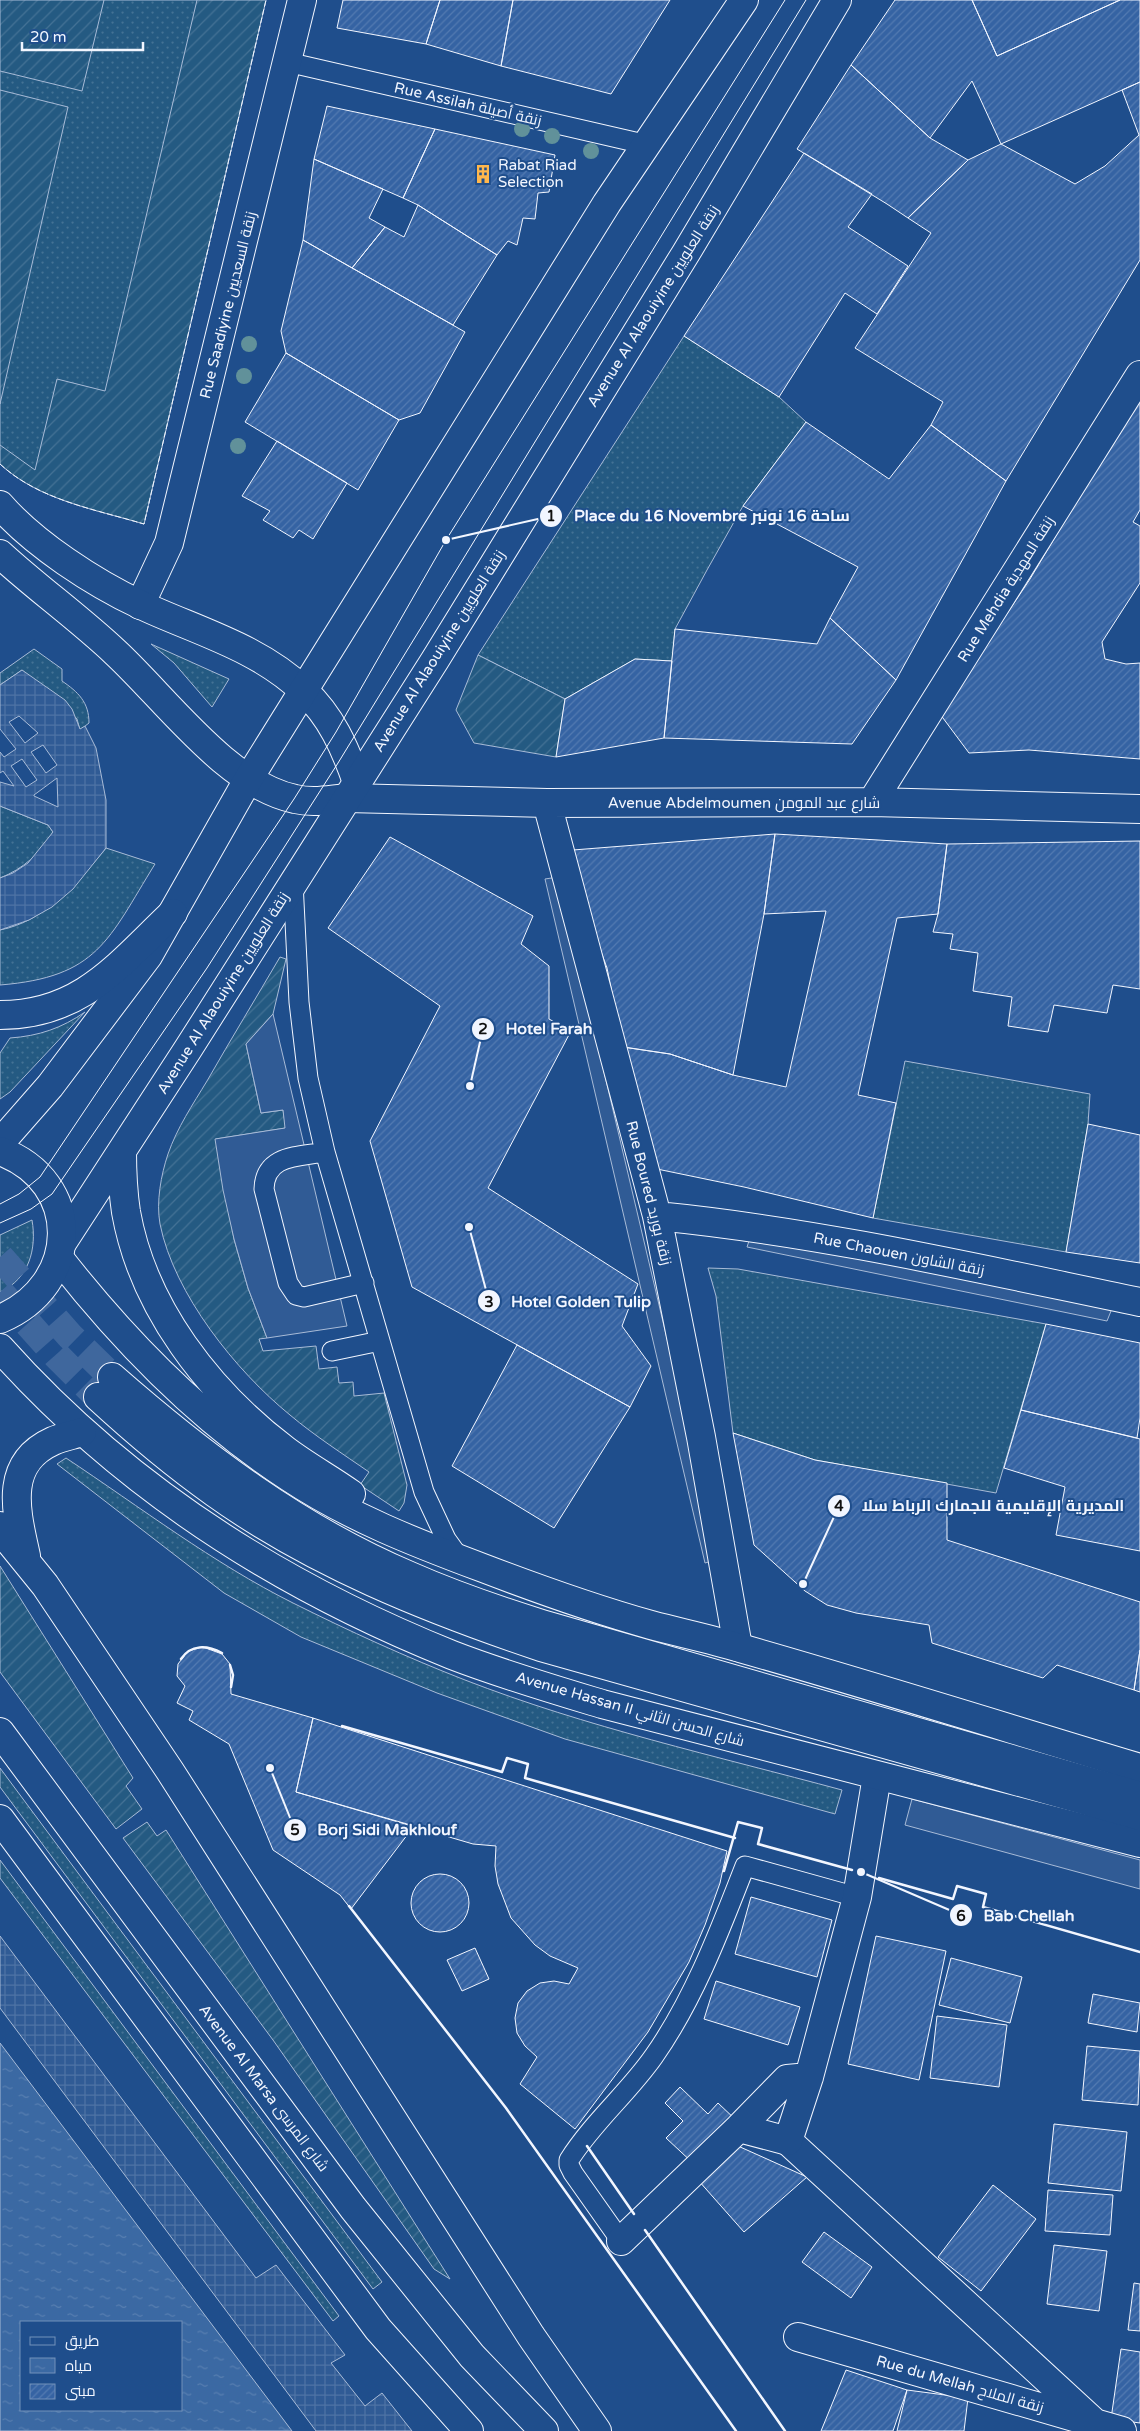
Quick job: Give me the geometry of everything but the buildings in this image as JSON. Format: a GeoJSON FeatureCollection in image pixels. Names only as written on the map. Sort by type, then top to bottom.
{"type":"FeatureCollection","features":[{"type":"Feature","properties":{"kind":"main road","name":"Rue Saadiyine زنقة السعديين"},"geometry":{"type":"LineString","coordinates":[[140,605],[169,543],[302,0]]}},
{"type":"Feature","properties":{"kind":"main road"},"geometry":{"type":"LineString","coordinates":[[0,1143],[50,1086],[134,977],[173,913],[249,778],[602,212],[744,0]]}},
{"type":"Feature","properties":{"kind":"main road","name":"Avenue Al Alaouiyine زنقة العلويين"},"geometry":{"type":"LineString","coordinates":[[0,1319],[29,1303],[42,1290],[52,1274],[61,1250],[122,1151],[352,790],[686,253],[837,0]]}},
{"type":"Feature","properties":{"kind":"main road","name":"Rue Mehdia زنقة المهدية"},"geometry":{"type":"LineString","coordinates":[[872,802],[1140,375]]}},
{"type":"Feature","properties":{"kind":"main road"},"geometry":{"type":"LineString","coordinates":[[0,505],[35,540],[80,570],[140,605],[224,639],[246,650],[304,690],[322,710],[336,732],[352,790]]}},
{"type":"Feature","properties":{"kind":"main road","name":"Avenue Abdelmoumen شارع عبد المومن"},"geometry":{"type":"LineString","coordinates":[[0,554],[115,652],[206,744],[249,778],[270,791],[294,799],[312,802],[352,790],[547,803],[872,802],[1140,809]]}},
{"type":"Feature","properties":{"kind":"main road","name":"Rue Boured زنقة بوريد"},"geometry":{"type":"LineString","coordinates":[[547,803],[657,1216],[702,1437],[738,1647]]}},
{"type":"Feature","properties":{"kind":"main road"},"geometry":{"type":"LineString","coordinates":[[0,1015],[27,1014],[69,1002],[88,990],[173,913]]}},
{"type":"Feature","properties":{"kind":"main road"},"geometry":{"type":"LineString","coordinates":[[0,1151],[26,1165],[40,1177],[52,1194],[61,1218],[61,1250],[100,1308],[162,1374],[243,1445],[298,1483],[340,1507],[404,1538],[562,1598],[649,1624],[738,1647],[1140,1768]]}},
{"type":"Feature","properties":{"kind":"main road"},"geometry":{"type":"LineString","coordinates":[[122,1151],[126,1211],[142,1269],[162,1311],[187,1351],[217,1388],[250,1421],[286,1451],[366,1505],[404,1538]]}},
{"type":"Feature","properties":{"kind":"main road","name":"Rue Chaouen زنقة الشاون"},"geometry":{"type":"LineString","coordinates":[[657,1216],[736,1224],[900,1253],[1140,1302]]}},
{"type":"Feature","properties":{"kind":"main road","name":"Avenue Hassan II شارع الحسن الثاني"},"geometry":{"type":"LineString","coordinates":[[0,1348],[82,1432],[125,1468],[214,1534],[311,1590],[381,1625],[454,1655],[584,1699],[1140,1843]]}},
{"type":"Feature","properties":{"kind":"main road"},"geometry":{"type":"LineString","coordinates":[[1140,1796],[542,1624],[452,1594],[408,1576],[344,1544],[282,1508],[216,1463],[166,1425],[105,1387],[175,1464],[260,1522],[327,1559],[379,1584],[468,1622],[541,1647],[1140,1816]]}},
{"type":"Feature","properties":{"kind":"main road"},"geometry":{"type":"LineString","coordinates":[[27,1562],[16,1512],[15,1490],[22,1469],[36,1451],[52,1441],[82,1432]]}},
{"type":"Feature","properties":{"kind":"main road"},"geometry":{"type":"LineString","coordinates":[[0,1526],[6,1537],[27,1562],[170,1771],[525,2328],[597,2431]]}},
{"type":"Feature","properties":{"kind":"main road","name":"Avenue Al Marsa شارع المرسى"},"geometry":{"type":"LineString","coordinates":[[0,1732],[365,2223],[472,2356],[544,2431]]}},
{"type":"Feature","properties":{"kind":"main road"},"geometry":{"type":"LineString","coordinates":[[788,2141],[809,2077],[857,1897],[884,1778]]}},
{"type":"Feature","properties":{"kind":"main road"},"geometry":{"type":"LineString","coordinates":[[0,1819],[378,2329],[469,2431]]}},
{"type":"Feature","properties":{"kind":"main road"},"geometry":{"type":"LineString","coordinates":[[621,2241],[739,2128],[787,2079],[809,2077]]}},
{"type":"Feature","properties":{"kind":"main road"},"geometry":{"type":"LineString","coordinates":[[739,2128],[788,2141],[1096,2424]]}},
{"type":"Feature","properties":{"kind":"main road","name":"Rue du Mellah زنقة الملاح"},"geometry":{"type":"LineString","coordinates":[[798,2337],[1122,2431]]}},
{"type":"Feature","properties":{"kind":"lane","name":"Rue Assilah زنقة أصيلة"},"geometry":{"type":"LineString","coordinates":[[287,62],[648,145]]}},
{"type":"Feature","properties":{"kind":"lane"},"geometry":{"type":"LineString","coordinates":[[293,881],[302,1040],[308,1078],[325,1152],[424,1492],[446,1539],[461,1560]]}},
{"type":"Feature","properties":{"kind":"lane"},"geometry":{"type":"LineString","coordinates":[[325,1152],[280,1160],[272,1165],[264,1180],[264,1189],[288,1283],[296,1295],[304,1297],[364,1283]]}},
{"type":"Feature","properties":{"kind":"lane"},"geometry":{"type":"LineString","coordinates":[[332,1351],[380,1341]]}},
{"type":"Feature","properties":{"kind":"lane"},"geometry":{"type":"LineString","coordinates":[[621,2241],[573,2172],[569,2160],[654,2056],[667,2035],[680,2013],[721,1928],[745,1866],[857,1897]]}},
{"type":"Feature","properties":{"kind":"shaded area"},"geometry":{"type":"Polygon","coordinates":[[[0,0],[266,0],[144,524],[87,508],[50,495],[15,476],[0,464],[0,0]]]}},
{"type":"Feature","properties":{"kind":"shaded area"},"geometry":{"type":"Polygon","coordinates":[[[0,0],[104,0],[82,91],[0,71],[0,0]]]}},
{"type":"Feature","properties":{"kind":"shaded area"},"geometry":{"type":"Polygon","coordinates":[[[197,0],[266,0],[144,524],[68,502],[32,486],[0,464],[0,445],[35,470],[57,379],[105,391],[197,0]]]}},
{"type":"Feature","properties":{"kind":"shaded area"},"geometry":{"type":"Polygon","coordinates":[[[0,90],[68,107],[0,404],[0,90]]]}},
{"type":"Feature","properties":{"kind":"shaded area"},"geometry":{"type":"Polygon","coordinates":[[[684,336],[779,397],[806,422],[743,506],[707,570],[675,629],[672,661],[635,659],[565,699],[478,655],[684,336]]]}},
{"type":"Feature","properties":{"kind":"shaded area"},"geometry":{"type":"Polygon","coordinates":[[[151,644],[229,679],[212,707],[174,663],[151,644]]]}},
{"type":"Feature","properties":{"kind":"shaded area"},"geometry":{"type":"Polygon","coordinates":[[[34,649],[62,669],[62,681],[73,689],[85,703],[89,723],[80,730],[77,719],[22,670],[0,685],[0,673],[34,649]]]}},
{"type":"Feature","properties":{"kind":"shaded area"},"geometry":{"type":"Polygon","coordinates":[[[478,655],[565,699],[556,757],[474,743],[456,710],[478,655]]]}},
{"type":"Feature","properties":{"kind":"shaded area"},"geometry":{"type":"Polygon","coordinates":[[[22,670],[65,700],[72,709],[80,729],[85,726],[96,748],[106,800],[106,848],[73,889],[52,907],[29,920],[0,930],[0,878],[13,873],[28,863],[53,832],[48,825],[0,806],[0,782],[14,786],[3,771],[0,773],[0,752],[4,757],[16,749],[0,729],[0,685],[22,670]],[[19,716],[9,722],[25,743],[38,733],[19,716]],[[43,745],[31,752],[46,773],[57,765],[43,745]],[[22,759],[11,766],[26,787],[37,780],[22,759]],[[57,778],[34,795],[58,807],[57,778]]]}},
{"type":"Feature","properties":{"kind":"shaded area"},"geometry":{"type":"Polygon","coordinates":[[[0,806],[48,825],[53,832],[43,847],[31,859],[16,870],[0,878],[0,806]]]}},
{"type":"Feature","properties":{"kind":"shaded area"},"geometry":{"type":"Polygon","coordinates":[[[106,848],[155,864],[111,934],[97,950],[80,963],[59,973],[33,981],[0,985],[0,930],[17,925],[46,909],[72,887],[106,848]]]}},
{"type":"Feature","properties":{"kind":"shaded area"},"geometry":{"type":"Polygon","coordinates":[[[558,877],[719,1559],[705,1563],[545,879],[558,877]]]}},
{"type":"Feature","properties":{"kind":"shaded area"},"geometry":{"type":"Polygon","coordinates":[[[280,957],[286,959],[273,1014],[246,1044],[261,1113],[283,1110],[286,1128],[216,1139],[234,1239],[248,1288],[267,1338],[259,1339],[263,1351],[316,1346],[319,1369],[337,1367],[339,1383],[353,1382],[354,1396],[384,1393],[407,1485],[404,1503],[399,1511],[360,1485],[369,1472],[319,1438],[290,1415],[269,1397],[229,1354],[193,1304],[167,1250],[160,1224],[159,1198],[161,1180],[168,1154],[176,1135],[280,957]]]}},
{"type":"Feature","properties":{"kind":"shaded area"},"geometry":{"type":"Polygon","coordinates":[[[85,1012],[10,1092],[0,1099],[0,1053],[10,1038],[50,1030],[68,1023],[85,1012]]]}},
{"type":"Feature","properties":{"kind":"shaded area"},"geometry":{"type":"Polygon","coordinates":[[[273,1014],[347,1326],[267,1338],[248,1288],[234,1239],[223,1190],[215,1139],[285,1128],[283,1110],[261,1113],[246,1044],[273,1014]]]}},
{"type":"Feature","properties":{"kind":"shaded area"},"geometry":{"type":"Polygon","coordinates":[[[905,1061],[1090,1094],[1088,1124],[1066,1252],[873,1218],[905,1061]]]}},
{"type":"Feature","properties":{"kind":"shaded area"},"geometry":{"type":"Polygon","coordinates":[[[32,1220],[33,1242],[29,1262],[18,1279],[0,1292],[0,1235],[32,1220]]]}},
{"type":"Feature","properties":{"kind":"shaded area"},"geometry":{"type":"Polygon","coordinates":[[[751,1235],[1113,1306],[1107,1321],[747,1247],[751,1235]]]}},
{"type":"Feature","properties":{"kind":"shaded area"},"geometry":{"type":"Polygon","coordinates":[[[708,1268],[738,1269],[1046,1324],[996,1493],[815,1460],[733,1433],[716,1296],[708,1268]]]}},
{"type":"Feature","properties":{"kind":"shaded area"},"geometry":{"type":"Polygon","coordinates":[[[66,1458],[177,1534],[234,1570],[293,1603],[356,1634],[465,1680],[557,1712],[652,1740],[842,1790],[835,1814],[565,1739],[437,1693],[301,1637],[224,1593],[57,1464],[66,1458]]]}},
{"type":"Feature","properties":{"kind":"shaded area"},"geometry":{"type":"Polygon","coordinates":[[[0,1566],[133,1778],[126,1786],[142,1809],[116,1829],[0,1672],[0,1566]]]}},
{"type":"Feature","properties":{"kind":"shaded area"},"geometry":{"type":"Polygon","coordinates":[[[0,1768],[382,2282],[373,2289],[0,1787],[0,1768]]]}},
{"type":"Feature","properties":{"kind":"shaded area"},"geometry":{"type":"Polygon","coordinates":[[[912,1799],[1140,1860],[1140,1889],[905,1825],[912,1799]]]}},
{"type":"Feature","properties":{"kind":"shaded area"},"geometry":{"type":"Polygon","coordinates":[[[147,1822],[157,1836],[166,1830],[450,2279],[434,2269],[273,2040],[123,1838],[147,1822]]]}},
{"type":"Feature","properties":{"kind":"shaded area"},"geometry":{"type":"Polygon","coordinates":[[[0,1860],[339,2316],[333,2321],[0,1878],[0,1860]]]}},
{"type":"Feature","properties":{"kind":"shaded area"},"geometry":{"type":"Polygon","coordinates":[[[0,1936],[256,2278],[276,2265],[345,2355],[331,2363],[365,2406],[382,2393],[412,2431],[316,2431],[0,2008],[0,1936]]]}},
{"type":"Feature","properties":{"kind":"water"},"geometry":{"type":"Polygon","coordinates":[[[0,2043],[292,2431],[0,2431],[0,2043]]]}},
{"type":"Feature","properties":{"kind":"tunnel"},"geometry":{"type":"LineString","coordinates":[[0,1257],[70,1336],[112,1377]]}},
{"type":"Feature","properties":{"kind":"tunnel"},"geometry":{"type":"LineString","coordinates":[[0,1292],[56,1355],[98,1397]]}},
{"type":"Feature","properties":{"kind":"tram line"},"geometry":{"type":"LineString","coordinates":[[0,1204],[19,1194],[40,1177],[294,799],[336,732],[446,540],[785,0]]}},
{"type":"Feature","properties":{"kind":"tram line"},"geometry":{"type":"LineString","coordinates":[[0,1223],[31,1209],[52,1194],[207,968],[338,763],[806,0]]}},
{"type":"Feature","properties":{"kind":"fence"},"geometry":{"type":"LineString","coordinates":[[0,464],[15,476],[50,495],[87,508],[144,524],[266,0]]}},
{"type":"Feature","properties":{"kind":"wall"},"geometry":{"type":"LineString","coordinates":[[181,1659],[194,1648],[200,1647],[211,1648],[222,1653]]}},
{"type":"Feature","properties":{"kind":"wall"},"geometry":{"type":"LineString","coordinates":[[230,1665],[233,1675],[231,1687]]}},
{"type":"Feature","properties":{"kind":"wall"},"geometry":{"type":"LineString","coordinates":[[342,1726],[502,1772],[507,1758],[528,1764],[525,1778],[735,1838]]}},
{"type":"Feature","properties":{"kind":"wall"},"geometry":{"type":"LineString","coordinates":[[724,1871],[738,1822],[762,1828],[758,1844],[852,1870]]}},
{"type":"Feature","properties":{"kind":"wall"},"geometry":{"type":"LineString","coordinates":[[879,1878],[953,1899],[957,1886],[986,1894],[983,1907],[1140,1952]]}},
{"type":"Feature","properties":{"kind":"wall"},"geometry":{"type":"LineString","coordinates":[[349,1906],[506,2108],[736,2431]]}},
{"type":"Feature","properties":{"kind":"wall"},"geometry":{"type":"LineString","coordinates":[[587,2146],[634,2214]]}},
{"type":"Feature","properties":{"kind":"wall"},"geometry":{"type":"LineString","coordinates":[[645,2230],[785,2431]]}},
{"type":"Feature","properties":{"kind":"place","name":"Rabat Riad Selection"},"geometry":{"type":"Point","coordinates":[483,174]}},
{"type":"Feature","properties":{"kind":"place","name":"Place du 16 Novembre ساحة 16 نونبر"},"geometry":{"type":"Point","coordinates":[446,540]}},
{"type":"Feature","properties":{"kind":"place","name":"Hotel Farah"},"geometry":{"type":"Point","coordinates":[470,1086]}},
{"type":"Feature","properties":{"kind":"place","name":"Hotel Golden Tulip"},"geometry":{"type":"Point","coordinates":[469,1227]}},
{"type":"Feature","properties":{"kind":"place","name":"المديرية الإقليمية للجمارك الرباط سلا"},"geometry":{"type":"Point","coordinates":[803,1584]}},
{"type":"Feature","properties":{"kind":"place","name":"Borj Sidi Makhlouf"},"geometry":{"type":"Point","coordinates":[270,1768]}},
{"type":"Feature","properties":{"kind":"place","name":"Bab Chellah"},"geometry":{"type":"Point","coordinates":[861,1872]}}]}
